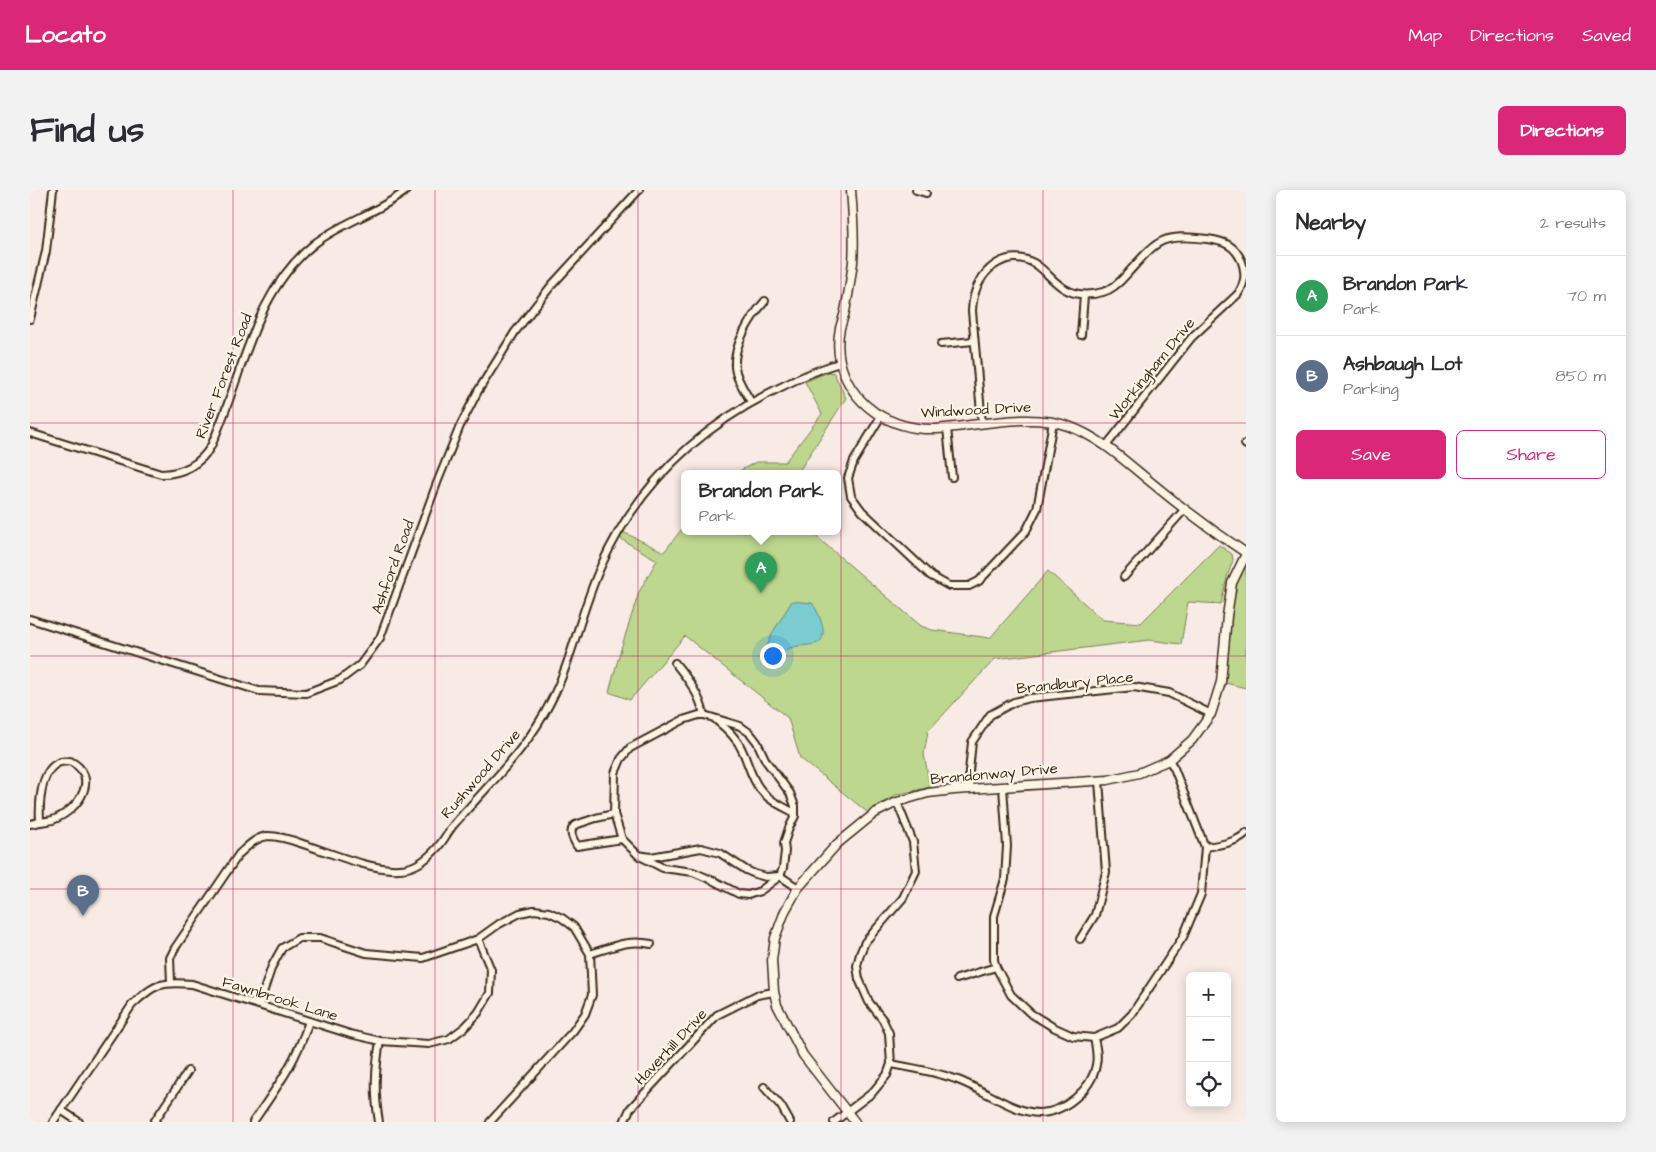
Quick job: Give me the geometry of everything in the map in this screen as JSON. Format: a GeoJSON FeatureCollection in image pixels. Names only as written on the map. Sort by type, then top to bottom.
{"type":"FeatureCollection","features":[{"type":"Feature","properties":{"kind":"street"},"geometry":{"type":"LineString","coordinates":[[30,319],[46,251],[53,190]]}},
{"type":"Feature","properties":{"kind":"street","name":"River Forest Road"},"geometry":{"type":"LineString","coordinates":[[30,433],[161,474],[179,472],[195,464],[205,455],[214,439],[262,312],[281,278],[300,256],[322,238],[383,207],[406,190]]}},
{"type":"Feature","properties":{"kind":"street","name":"Ashford Road"},"geometry":{"type":"LineString","coordinates":[[30,619],[259,691],[306,693],[340,680],[360,665],[380,638],[460,426],[498,358],[515,332],[552,286],[639,190]]}},
{"type":"Feature","properties":{"kind":"street","name":"Windwood Drive"},"geometry":{"type":"LineString","coordinates":[[851,190],[854,246],[850,284],[840,329],[840,363],[848,384],[858,398],[881,416],[907,427],[935,429],[1020,421],[1053,422],[1067,425],[1106,446],[1206,527],[1246,553]]}},
{"type":"Feature","properties":{"kind":"street"},"geometry":{"type":"LineString","coordinates":[[916,190],[926,193]]}},
{"type":"Feature","properties":{"kind":"street"},"geometry":{"type":"LineString","coordinates":[[982,424],[972,310],[974,294],[988,271],[1002,259],[1020,257],[1037,266],[1056,283],[1069,291],[1084,295],[1105,292],[1122,280],[1150,249],[1166,238],[1185,236],[1224,242],[1238,252],[1244,260]]}},
{"type":"Feature","properties":{"kind":"street","name":"Workingham Drive"},"geometry":{"type":"LineString","coordinates":[[1106,446],[1192,337],[1238,294],[1244,285],[1244,260]]}},
{"type":"Feature","properties":{"kind":"street"},"geometry":{"type":"LineString","coordinates":[[1081,335],[1084,295]]}},
{"type":"Feature","properties":{"kind":"street"},"geometry":{"type":"LineString","coordinates":[[751,402],[740,382],[735,366],[737,350],[752,317],[764,301]]}},
{"type":"Feature","properties":{"kind":"street"},"geometry":{"type":"LineString","coordinates":[[942,344],[974,340]]}},
{"type":"Feature","properties":{"kind":"street","name":"Rushwood Drive"},"geometry":{"type":"LineString","coordinates":[[171,982],[170,958],[175,948],[239,854],[252,842],[267,836],[284,838],[379,868],[401,870],[422,862],[438,847],[455,823],[519,753],[546,711],[566,667],[600,567],[633,509],[660,475],[692,443],[712,427],[751,402],[813,371],[840,363]]}},
{"type":"Feature","properties":{"kind":"street"},"geometry":{"type":"LineString","coordinates":[[881,416],[854,460],[848,478],[851,496],[862,511],[932,576],[949,586],[969,586],[979,580],[1026,531],[1037,510],[1053,422]]}},
{"type":"Feature","properties":{"kind":"street"},"geometry":{"type":"LineString","coordinates":[[947,428],[952,478]]}},
{"type":"Feature","properties":{"kind":"street"},"geometry":{"type":"LineString","coordinates":[[1124,577],[1184,510]]}},
{"type":"Feature","properties":{"kind":"street","name":"Brandonway Drive"},"geometry":{"type":"LineString","coordinates":[[855,1122],[802,1055],[777,1005],[774,992],[772,960],[776,938],[785,911],[798,888],[837,844],[875,813],[898,802],[928,793],[1099,781],[1139,772],[1169,760],[1192,740],[1211,714],[1221,682],[1232,583],[1246,553]]}},
{"type":"Feature","properties":{"kind":"street"},"geometry":{"type":"LineString","coordinates":[[675,663],[692,684],[704,715]]}},
{"type":"Feature","properties":{"kind":"street","name":"Brandbury Place"},"geometry":{"type":"LineString","coordinates":[[970,789],[969,771],[972,742],[990,715],[1014,702],[1030,698],[1134,687],[1169,693],[1211,714]]}},
{"type":"Feature","properties":{"kind":"street"},"geometry":{"type":"LineString","coordinates":[[704,715],[740,726],[750,733],[757,742],[766,761],[790,793],[795,806],[795,813],[784,843],[783,868],[780,876],[760,891],[748,895],[739,894],[693,872],[663,868],[638,855],[622,839],[614,814],[615,773],[621,759],[630,748],[683,720],[704,715]]}},
{"type":"Feature","properties":{"kind":"street"},"geometry":{"type":"LineString","coordinates":[[714,718],[742,748],[748,767],[759,788],[772,801],[795,813]]}},
{"type":"Feature","properties":{"kind":"street"},"geometry":{"type":"LineString","coordinates":[[1003,787],[1007,846],[1005,879],[994,916],[994,960],[996,967],[1011,995],[1030,1013],[1073,1036],[1094,1038],[1118,1028],[1132,1014],[1183,937],[1202,894],[1205,846],[1174,768],[1169,760]]}},
{"type":"Feature","properties":{"kind":"street"},"geometry":{"type":"LineString","coordinates":[[30,824],[40,822],[56,818],[72,808],[84,793],[86,783],[85,774],[79,766],[70,761],[59,762],[50,768],[45,778],[39,806],[40,822]]}},
{"type":"Feature","properties":{"kind":"street"},"geometry":{"type":"LineString","coordinates":[[1080,939],[1095,915],[1106,872],[1099,781]]}},
{"type":"Feature","properties":{"kind":"street"},"geometry":{"type":"LineString","coordinates":[[834,1122],[872,1093],[887,1075],[892,1064],[890,1033],[869,1002],[859,979],[857,966],[865,942],[903,898],[916,871],[913,842],[898,802]]}},
{"type":"Feature","properties":{"kind":"street"},"geometry":{"type":"LineString","coordinates":[[614,814],[575,825],[572,833],[577,846],[622,839]]}},
{"type":"Feature","properties":{"kind":"street"},"geometry":{"type":"LineString","coordinates":[[1205,846],[1220,845],[1242,837],[1246,833]]}},
{"type":"Feature","properties":{"kind":"street"},"geometry":{"type":"LineString","coordinates":[[638,855],[651,857],[701,848],[720,853],[754,874],[766,877],[780,876],[798,888]]}},
{"type":"Feature","properties":{"kind":"street"},"geometry":{"type":"LineString","coordinates":[[259,1006],[272,966],[282,948],[299,938],[320,938],[366,953],[423,958],[478,939],[520,912],[534,910],[549,912],[562,918],[574,927],[590,954],[592,995],[585,1014],[573,1031],[490,1122]]}},
{"type":"Feature","properties":{"kind":"street","name":"Fawnbrook Lane"},"geometry":{"type":"LineString","coordinates":[[53,1122],[132,1005],[149,989],[171,982],[192,984],[259,1006],[380,1041],[429,1044],[449,1039],[465,1027],[478,1013],[490,993],[491,970],[478,939]]}},
{"type":"Feature","properties":{"kind":"street"},"geometry":{"type":"LineString","coordinates":[[590,954],[623,943],[637,941],[651,944]]}},
{"type":"Feature","properties":{"kind":"street"},"geometry":{"type":"LineString","coordinates":[[957,979],[996,967]]}},
{"type":"Feature","properties":{"kind":"street","name":"Haverhill Drive"},"geometry":{"type":"LineString","coordinates":[[624,1122],[630,1109],[717,1016],[757,995],[774,992]]}},
{"type":"Feature","properties":{"kind":"street"},"geometry":{"type":"LineString","coordinates":[[253,1122],[290,1068],[302,1043],[309,1021]]}},
{"type":"Feature","properties":{"kind":"street"},"geometry":{"type":"LineString","coordinates":[[892,1064],[956,1079],[1016,1108],[1039,1113],[1062,1108],[1080,1093],[1096,1066],[1097,1053],[1094,1038]]}},
{"type":"Feature","properties":{"kind":"street"},"geometry":{"type":"LineString","coordinates":[[379,1122],[375,1097],[376,1068],[380,1041]]}},
{"type":"Feature","properties":{"kind":"street"},"geometry":{"type":"LineString","coordinates":[[154,1122],[188,1071]]}},
{"type":"Feature","properties":{"kind":"street"},"geometry":{"type":"LineString","coordinates":[[764,1087],[781,1106],[790,1122]]}},
{"type":"Feature","properties":{"kind":"street"},"geometry":{"type":"LineString","coordinates":[[61,1110],[79,1122]]}},
{"type":"Feature","properties":{"kind":"green space"},"geometry":{"type":"Polygon","coordinates":[[[828,372],[834,373],[846,398],[800,470],[741,470],[756,462],[785,462],[822,414],[805,382],[828,372]]]}},
{"type":"Feature","properties":{"kind":"green space"},"geometry":{"type":"Polygon","coordinates":[[[681,530],[681,535],[815,535],[921,626],[932,630],[990,638],[1048,571],[1103,620],[1141,623],[1219,545],[1232,554],[1233,560],[1221,604],[1188,602],[1181,644],[1149,640],[995,659],[928,731],[924,754],[930,787],[896,795],[867,812],[800,758],[788,718],[685,636],[630,700],[609,692],[639,592],[657,560],[619,538],[623,532],[664,552],[681,530]]]}},
{"type":"Feature","properties":{"kind":"green space"},"geometry":{"type":"Polygon","coordinates":[[[1246,555],[1246,688],[1221,682],[1232,583],[1246,555]]]}},
{"type":"Feature","properties":{"kind":"water"},"geometry":{"type":"Polygon","coordinates":[[[792,601],[812,603],[822,623],[823,635],[821,640],[815,644],[790,648],[777,656],[770,654],[766,648],[773,632],[792,601]]]}},
{"type":"Feature","properties":{"kind":"place","name":"Brandon Park"},"geometry":{"type":"Point","coordinates":[761,593]}},
{"type":"Feature","properties":{"kind":"place","name":"Ashbaugh Lot"},"geometry":{"type":"Point","coordinates":[83,916]}}]}
